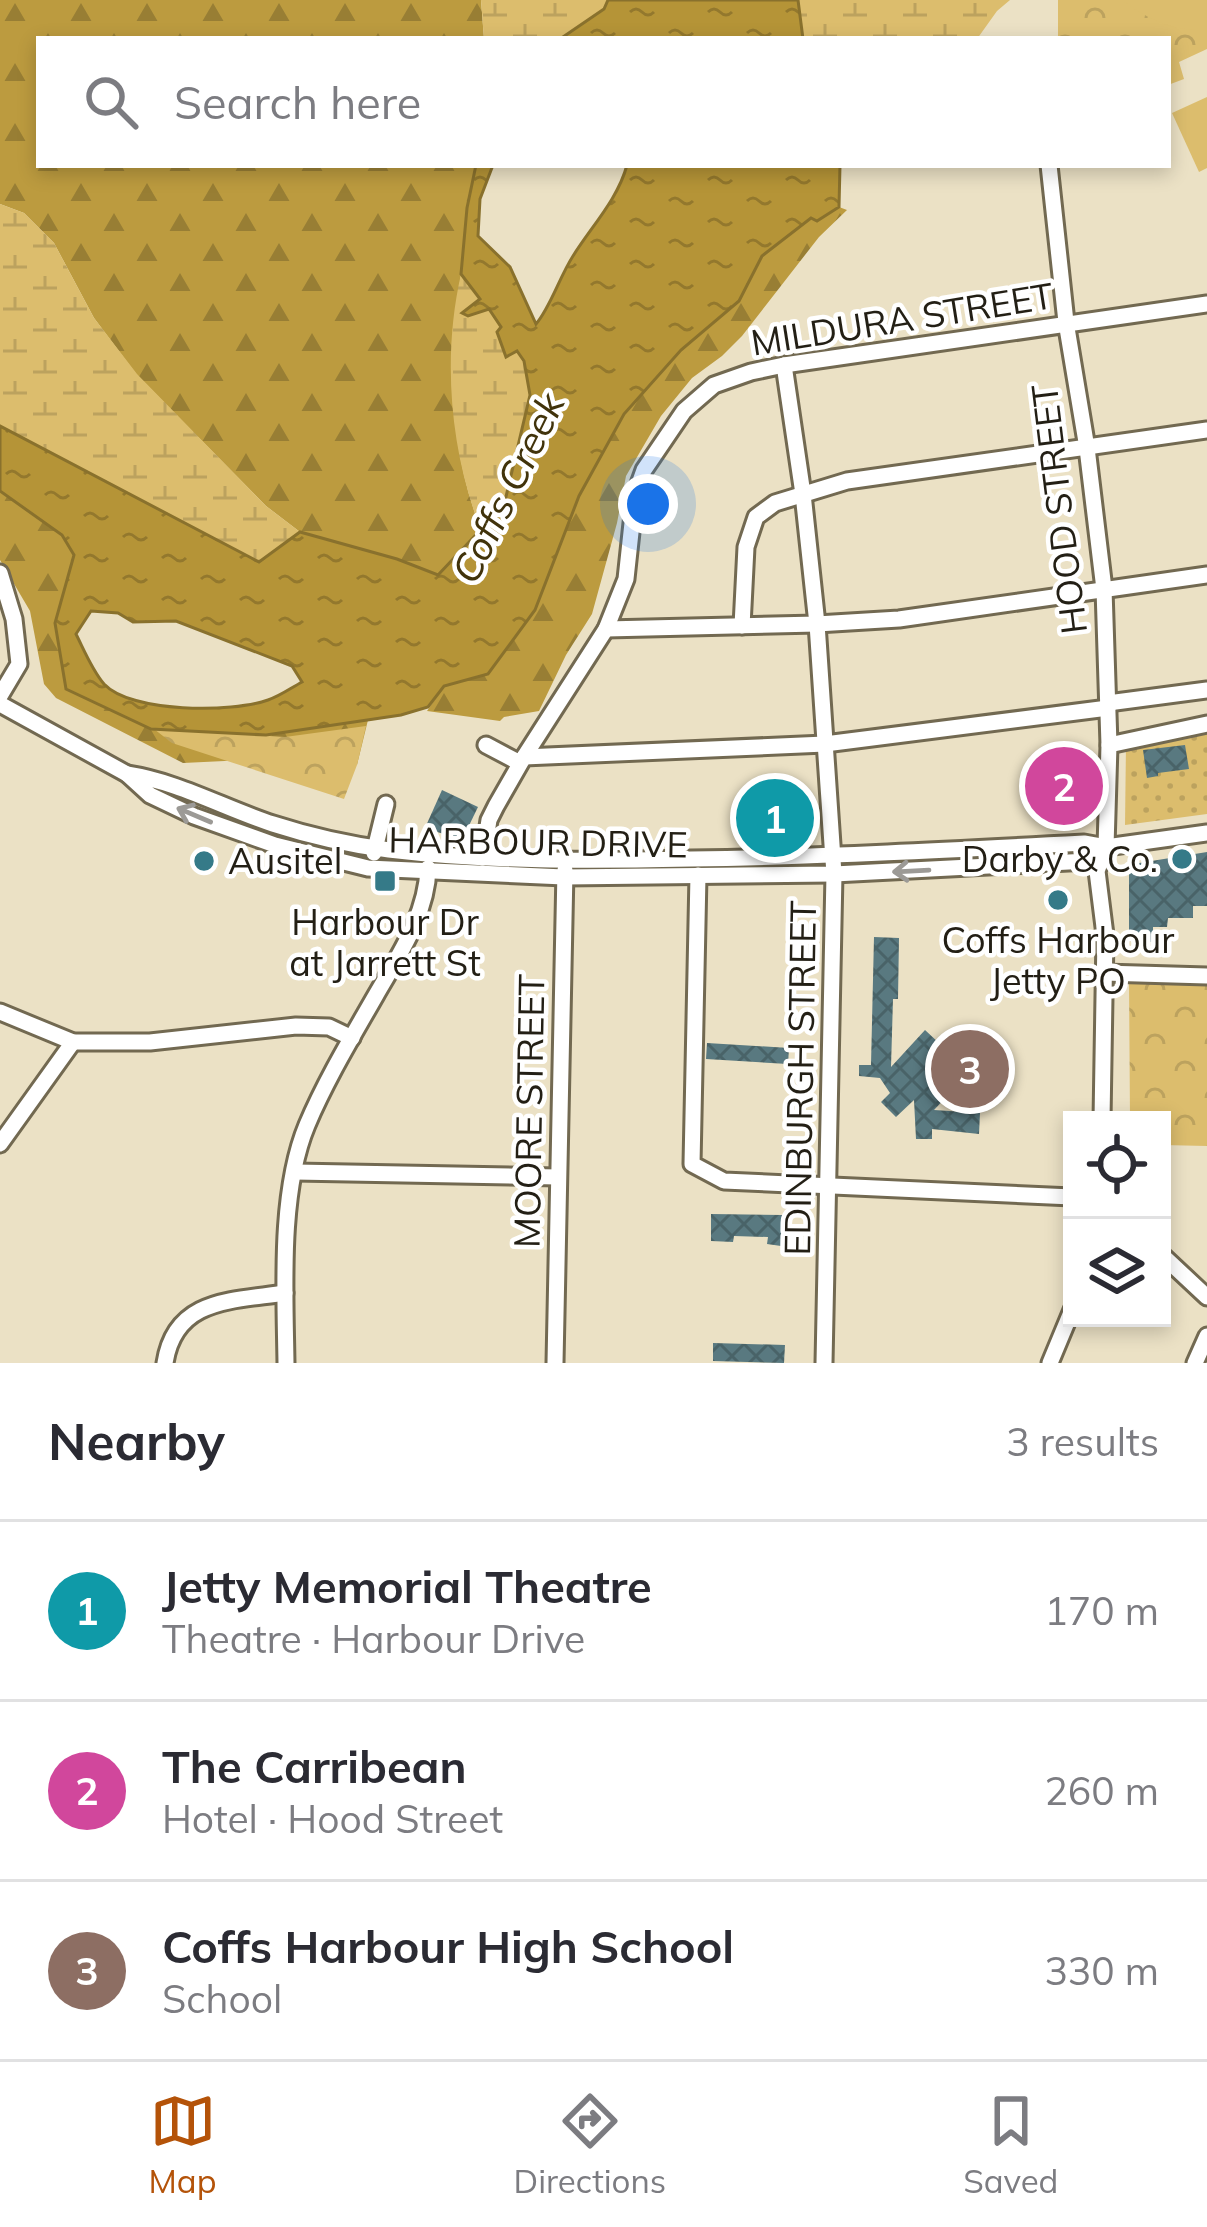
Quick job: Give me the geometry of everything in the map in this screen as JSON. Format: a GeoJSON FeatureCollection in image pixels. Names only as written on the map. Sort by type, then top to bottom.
{"type":"FeatureCollection","features":[{"type":"Feature","properties":{"kind":"street","name":"HOOD STREET"},"geometry":{"type":"LineString","coordinates":[[1049,168],[1104,590],[1109,745],[1106,847],[1097,871],[1105,935],[1102,1111]]}},
{"type":"Feature","properties":{"kind":"street","name":"MILDURA STREET"},"geometry":{"type":"LineString","coordinates":[[483,859],[489,820],[606,629],[626,579],[635,495],[644,470],[684,410],[714,385],[784,365],[1207,304]]}},
{"type":"Feature","properties":{"kind":"street","name":"EDINBURGH STREET"},"geometry":{"type":"LineString","coordinates":[[784,365],[817,624],[835,874],[824,1363]]}},
{"type":"Feature","properties":{"kind":"street"},"geometry":{"type":"LineString","coordinates":[[742,626],[746,547],[756,517],[775,503],[847,481],[1207,430]]}},
{"type":"Feature","properties":{"kind":"street"},"geometry":{"type":"LineString","coordinates":[[0,573],[14,619],[19,664],[0,700]]}},
{"type":"Feature","properties":{"kind":"street"},"geometry":{"type":"LineString","coordinates":[[606,629],[899,619],[1207,575]]}},
{"type":"Feature","properties":{"kind":"street"},"geometry":{"type":"LineString","coordinates":[[486,746],[522,760],[824,744],[1207,690]]}},
{"type":"Feature","properties":{"kind":"street","name":"HARBOUR DRIVE"},"geometry":{"type":"LineString","coordinates":[[0,700],[127,774],[150,794],[194,816],[275,845],[371,868],[428,873],[1084,843],[1106,847],[1207,833]]}},
{"type":"Feature","properties":{"kind":"street"},"geometry":{"type":"LineString","coordinates":[[1109,745],[1207,724]]}},
{"type":"Feature","properties":{"kind":"street","name":"HARBOUR DRIVE"},"geometry":{"type":"LineString","coordinates":[[127,774],[158,778],[274,825],[375,847],[565,869],[835,874],[1088,861],[1106,847]]}},
{"type":"Feature","properties":{"kind":"street"},"geometry":{"type":"LineString","coordinates":[[371,868],[386,804]]}},
{"type":"Feature","properties":{"kind":"street"},"geometry":{"type":"LineString","coordinates":[[286,1363],[288,1212],[305,1129],[414,926],[428,886],[429,853]]}},
{"type":"Feature","properties":{"kind":"street","name":"MOORE STREET"},"geometry":{"type":"LineString","coordinates":[[555,1363],[565,869]]}},
{"type":"Feature","properties":{"kind":"street"},"geometry":{"type":"LineString","coordinates":[[698,875],[692,1164],[724,1181],[1063,1197]]}},
{"type":"Feature","properties":{"kind":"street"},"geometry":{"type":"LineString","coordinates":[[1104,974],[1207,976]]}},
{"type":"Feature","properties":{"kind":"street"},"geometry":{"type":"LineString","coordinates":[[0,1012],[73,1042],[150,1042],[296,1026],[329,1027],[352,1038]]}},
{"type":"Feature","properties":{"kind":"street"},"geometry":{"type":"LineString","coordinates":[[0,1144],[73,1042]]}},
{"type":"Feature","properties":{"kind":"street"},"geometry":{"type":"LineString","coordinates":[[295,1172],[558,1177]]}},
{"type":"Feature","properties":{"kind":"street"},"geometry":{"type":"LineString","coordinates":[[1171,1263],[1207,1297]]}},
{"type":"Feature","properties":{"kind":"street"},"geometry":{"type":"LineString","coordinates":[[165,1363],[168,1341],[185,1317],[223,1302],[285,1293]]}},
{"type":"Feature","properties":{"kind":"street"},"geometry":{"type":"LineString","coordinates":[[1049,1363],[1065,1327]]}},
{"type":"Feature","properties":{"kind":"street"},"geometry":{"type":"LineString","coordinates":[[1195,1363],[1207,1336]]}},
{"type":"Feature","properties":{"kind":"green space"},"geometry":{"type":"Polygon","coordinates":[[[0,0],[481,0],[484,36],[36,36],[36,168],[475,168],[466,218],[453,372],[462,467],[481,530],[438,576],[397,559],[300,532],[266,506],[136,374],[94,318],[54,243],[24,213],[0,204],[0,0]]]}},
{"type":"Feature","properties":{"kind":"green space"},"geometry":{"type":"Polygon","coordinates":[[[481,0],[608,0],[604,9],[564,36],[484,36],[481,0]]]}},
{"type":"Feature","properties":{"kind":"green space"},"geometry":{"type":"Polygon","coordinates":[[[798,0],[1010,0],[979,36],[803,36],[798,0]]]}},
{"type":"Feature","properties":{"kind":"green space"},"geometry":{"type":"Polygon","coordinates":[[[1058,0],[1207,0],[1207,49],[1179,62],[1184,79],[1171,84],[1171,36],[1058,36],[1058,0]]]}},
{"type":"Feature","properties":{"kind":"green space"},"geometry":{"type":"Polygon","coordinates":[[[1122,0],[1207,0],[1207,30],[1162,23],[1122,0]]]}},
{"type":"Feature","properties":{"kind":"green space"},"geometry":{"type":"Polygon","coordinates":[[[1207,97],[1207,168],[1199,172],[1172,113],[1207,97]]]}},
{"type":"Feature","properties":{"kind":"green space"},"geometry":{"type":"Polygon","coordinates":[[[0,204],[24,213],[54,243],[94,318],[137,374],[266,506],[300,532],[259,563],[0,426],[0,204]]]}},
{"type":"Feature","properties":{"kind":"green space"},"geometry":{"type":"Polygon","coordinates":[[[839,207],[847,210],[819,237],[742,336],[692,378],[661,416],[626,476],[592,614],[539,711],[500,721],[427,711],[444,686],[488,674],[535,610],[579,496],[624,414],[681,350],[739,301],[762,256],[811,218],[817,221],[839,207]]]}},
{"type":"Feature","properties":{"kind":"green space"},"geometry":{"type":"Polygon","coordinates":[[[461,274],[481,299],[463,312],[468,316],[488,308],[502,328],[507,356],[517,351],[524,361],[531,394],[504,506],[481,530],[462,468],[452,404],[452,338],[461,274]]]}},
{"type":"Feature","properties":{"kind":"green space"},"geometry":{"type":"Polygon","coordinates":[[[0,491],[63,536],[75,555],[55,623],[66,689],[266,735],[368,720],[357,765],[287,758],[183,763],[56,698],[44,684],[30,611],[0,560],[0,491]]]}},
{"type":"Feature","properties":{"kind":"green space"},"geometry":{"type":"Polygon","coordinates":[[[366,726],[344,799],[172,743],[154,729],[285,737],[366,726]]]}},
{"type":"Feature","properties":{"kind":"green space"},"geometry":{"type":"Polygon","coordinates":[[[1207,728],[1207,814],[1125,825],[1126,744],[1207,728]]]}},
{"type":"Feature","properties":{"kind":"green space"},"geometry":{"type":"Polygon","coordinates":[[[1129,981],[1207,982],[1207,1146],[1171,1145],[1171,1111],[1130,1111],[1129,981]]]}},
{"type":"Feature","properties":{"kind":"water"},"geometry":{"type":"Polygon","coordinates":[[[608,0],[798,0],[803,36],[564,36],[604,9],[608,0]]]}},
{"type":"Feature","properties":{"kind":"water"},"geometry":{"type":"Polygon","coordinates":[[[475,168],[492,168],[480,199],[478,236],[510,267],[536,324],[626,168],[840,168],[839,207],[817,221],[811,218],[762,256],[739,301],[681,350],[624,414],[579,496],[535,610],[488,674],[444,686],[428,707],[401,715],[266,735],[151,729],[66,689],[55,623],[74,555],[62,535],[0,491],[0,426],[259,562],[300,532],[438,575],[504,505],[530,395],[524,361],[517,351],[506,357],[497,332],[501,327],[489,309],[468,316],[462,313],[480,299],[461,274],[475,168]],[[91,611],[76,634],[104,684],[136,701],[183,708],[231,707],[268,700],[302,682],[292,666],[176,621],[133,622],[118,613],[91,611]]]}},
{"type":"Feature","properties":{"kind":"building"},"geometry":{"type":"Polygon","coordinates":[[[1185,745],[1189,769],[1147,778],[1143,750],[1185,745]]]}},
{"type":"Feature","properties":{"kind":"building"},"geometry":{"type":"Polygon","coordinates":[[[442,790],[478,807],[462,840],[425,828],[442,790]]]}},
{"type":"Feature","properties":{"kind":"building"},"geometry":{"type":"Polygon","coordinates":[[[742,801],[758,801],[758,808],[807,807],[807,827],[798,841],[743,843],[742,801]]]}},
{"type":"Feature","properties":{"kind":"building"},"geometry":{"type":"Polygon","coordinates":[[[1207,852],[1207,906],[1193,906],[1193,918],[1168,918],[1167,927],[1153,927],[1153,942],[1129,941],[1129,870],[1133,864],[1207,852]]]}},
{"type":"Feature","properties":{"kind":"building"},"geometry":{"type":"Polygon","coordinates":[[[874,937],[899,938],[891,1067],[925,1030],[970,1072],[934,1110],[980,1113],[979,1134],[932,1129],[932,1139],[916,1139],[914,1100],[896,1117],[881,1102],[890,1093],[880,1078],[859,1076],[859,1065],[871,1065],[874,937]]]}},
{"type":"Feature","properties":{"kind":"building"},"geometry":{"type":"Polygon","coordinates":[[[707,1043],[789,1048],[788,1064],[706,1059],[707,1043]]]}},
{"type":"Feature","properties":{"kind":"building"},"geometry":{"type":"Polygon","coordinates":[[[711,1214],[782,1215],[781,1246],[767,1244],[768,1237],[711,1241],[711,1214]]]}},
{"type":"Feature","properties":{"kind":"building"},"geometry":{"type":"Polygon","coordinates":[[[713,1343],[785,1345],[784,1363],[713,1361],[713,1343]]]}},
{"type":"Feature","properties":{"kind":"place","name":"The Carribean"},"geometry":{"type":"Point","coordinates":[1064,786]}},
{"type":"Feature","properties":{"kind":"place","name":"Jetty Memorial Theatre"},"geometry":{"type":"Point","coordinates":[775,818]}},
{"type":"Feature","properties":{"kind":"place","name":"Darby & Co."},"geometry":{"type":"Point","coordinates":[1182,859]}},
{"type":"Feature","properties":{"kind":"place","name":"Ausitel"},"geometry":{"type":"Point","coordinates":[204,861]}},
{"type":"Feature","properties":{"kind":"place","name":"Harbour Dr at Jarrett St"},"geometry":{"type":"Point","coordinates":[385,881]}},
{"type":"Feature","properties":{"kind":"place","name":"Coffs Harbour Jetty PO"},"geometry":{"type":"Point","coordinates":[1058,900]}},
{"type":"Feature","properties":{"kind":"place","name":"Coffs Harbour High School"},"geometry":{"type":"Point","coordinates":[970,1069]}},
{"type":"Feature","properties":{"kind":"water label","name":"Coffs Creek"},"geometry":{"type":"Point","coordinates":[508,488]}}]}
